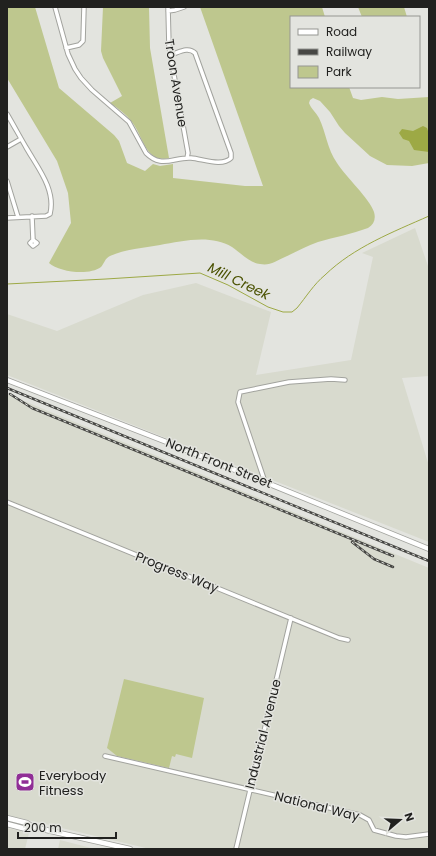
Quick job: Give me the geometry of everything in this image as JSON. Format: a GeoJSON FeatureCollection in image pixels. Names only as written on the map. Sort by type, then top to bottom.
{"type":"FeatureCollection","features":[{"type":"Feature","properties":{"kind":"main road","name":"North Front Street"},"geometry":{"type":"LineString","coordinates":[[7,380],[135,429],[429,549]]}},
{"type":"Feature","properties":{"kind":"main road"},"geometry":{"type":"LineString","coordinates":[[33,827],[26,829],[8,825],[9,819],[27,823],[33,827],[130,849]]}},
{"type":"Feature","properties":{"kind":"street"},"geometry":{"type":"LineString","coordinates":[[55,7],[72,64],[81,78],[92,90],[129,122],[148,155],[152,159],[161,162],[187,158],[222,162],[228,160],[231,158],[231,153],[195,53],[188,49],[170,55]]}},
{"type":"Feature","properties":{"kind":"street"},"geometry":{"type":"LineString","coordinates":[[66,48],[79,45],[83,41],[84,7]]}},
{"type":"Feature","properties":{"kind":"street"},"geometry":{"type":"LineString","coordinates":[[168,9],[175,10],[184,7]]}},
{"type":"Feature","properties":{"kind":"street","name":"Troon Avenue"},"geometry":{"type":"LineString","coordinates":[[168,9],[168,40],[188,153],[187,158]]}},
{"type":"Feature","properties":{"kind":"street"},"geometry":{"type":"LineString","coordinates":[[7,114],[46,180],[50,199],[50,214],[46,216],[7,218]]}},
{"type":"Feature","properties":{"kind":"street"},"geometry":{"type":"LineString","coordinates":[[7,147],[21,139]]}},
{"type":"Feature","properties":{"kind":"street"},"geometry":{"type":"LineString","coordinates":[[7,181],[18,217]]}},
{"type":"Feature","properties":{"kind":"street"},"geometry":{"type":"LineString","coordinates":[[32,216],[33,240]]}},
{"type":"Feature","properties":{"kind":"street"},"geometry":{"type":"LineString","coordinates":[[265,482],[238,402],[240,392],[289,382],[331,379],[344,380]]}},
{"type":"Feature","properties":{"kind":"street","name":"Progress Way"},"geometry":{"type":"LineString","coordinates":[[7,502],[339,638],[348,640]]}},
{"type":"Feature","properties":{"kind":"street","name":"Industrial Avenue"},"geometry":{"type":"LineString","coordinates":[[236,849],[291,618]]}},
{"type":"Feature","properties":{"kind":"street","name":"National Way"},"geometry":{"type":"LineString","coordinates":[[105,756],[360,815],[369,820],[374,830],[396,836],[406,837],[429,834]]}},
{"type":"Feature","properties":{"kind":"shaded area"},"geometry":{"type":"Polygon","coordinates":[[[423,126],[427,128],[429,134],[429,152],[414,150],[409,141],[403,139],[399,133],[402,129],[413,131],[423,126]]]}},
{"type":"Feature","properties":{"kind":"shaded area"},"geometry":{"type":"Polygon","coordinates":[[[415,228],[429,269],[429,376],[402,378],[429,466],[429,542],[7,375],[7,314],[57,331],[143,295],[196,283],[271,312],[256,375],[351,360],[373,257],[362,253],[415,228]]]}},
{"type":"Feature","properties":{"kind":"shaded area"},"geometry":{"type":"Polygon","coordinates":[[[7,394],[429,568],[429,849],[150,849],[7,815],[7,394]]]}},
{"type":"Feature","properties":{"kind":"shaded area"},"geometry":{"type":"Polygon","coordinates":[[[7,828],[29,833],[25,849],[7,849],[7,828]]]}},
{"type":"Feature","properties":{"kind":"shaded area"},"geometry":{"type":"Polygon","coordinates":[[[60,840],[95,849],[58,849],[60,840]]]}},
{"type":"Feature","properties":{"kind":"green space"},"geometry":{"type":"Polygon","coordinates":[[[7,7],[35,7],[59,88],[114,135],[119,141],[127,163],[145,171],[153,164],[160,166],[173,164],[173,178],[245,186],[263,186],[200,7],[322,7],[325,16],[290,16],[290,88],[349,88],[353,98],[361,100],[382,97],[398,99],[429,97],[429,163],[412,166],[387,165],[370,156],[345,133],[320,101],[313,98],[309,103],[319,118],[334,158],[372,207],[375,217],[372,225],[368,228],[318,242],[270,264],[252,262],[224,243],[196,240],[122,252],[108,257],[101,267],[96,270],[82,272],[67,271],[49,263],[71,223],[68,193],[57,161],[7,78],[7,7]]]}},
{"type":"Feature","properties":{"kind":"green space"},"geometry":{"type":"Polygon","coordinates":[[[103,7],[149,7],[150,48],[169,158],[161,159],[150,153],[132,122],[122,111],[110,103],[122,96],[101,51],[103,7]]]}},
{"type":"Feature","properties":{"kind":"green space"},"geometry":{"type":"Polygon","coordinates":[[[358,7],[404,7],[407,16],[362,16],[358,7]]]}},
{"type":"Feature","properties":{"kind":"green space"},"geometry":{"type":"Polygon","coordinates":[[[124,679],[204,698],[192,758],[176,754],[175,757],[172,756],[169,768],[117,756],[107,748],[124,679]]]}},
{"type":"Feature","properties":{"kind":"waterway","name":"Mill Creek"},"geometry":{"type":"LineString","coordinates":[[7,284],[200,273],[228,285],[268,307],[283,312],[292,312],[297,308],[314,286],[348,256],[374,241],[429,216]]}},
{"type":"Feature","properties":{"kind":"railway"},"geometry":{"type":"LineString","coordinates":[[7,388],[429,561]]}},
{"type":"Feature","properties":{"kind":"railway"},"geometry":{"type":"LineString","coordinates":[[10,394],[32,408],[393,556]]}},
{"type":"Feature","properties":{"kind":"railway"},"geometry":{"type":"LineString","coordinates":[[352,542],[374,559],[393,567]]}},
{"type":"Feature","properties":{"kind":"place","name":"Everybody Fitness"},"geometry":{"type":"Point","coordinates":[25,782]}}]}
